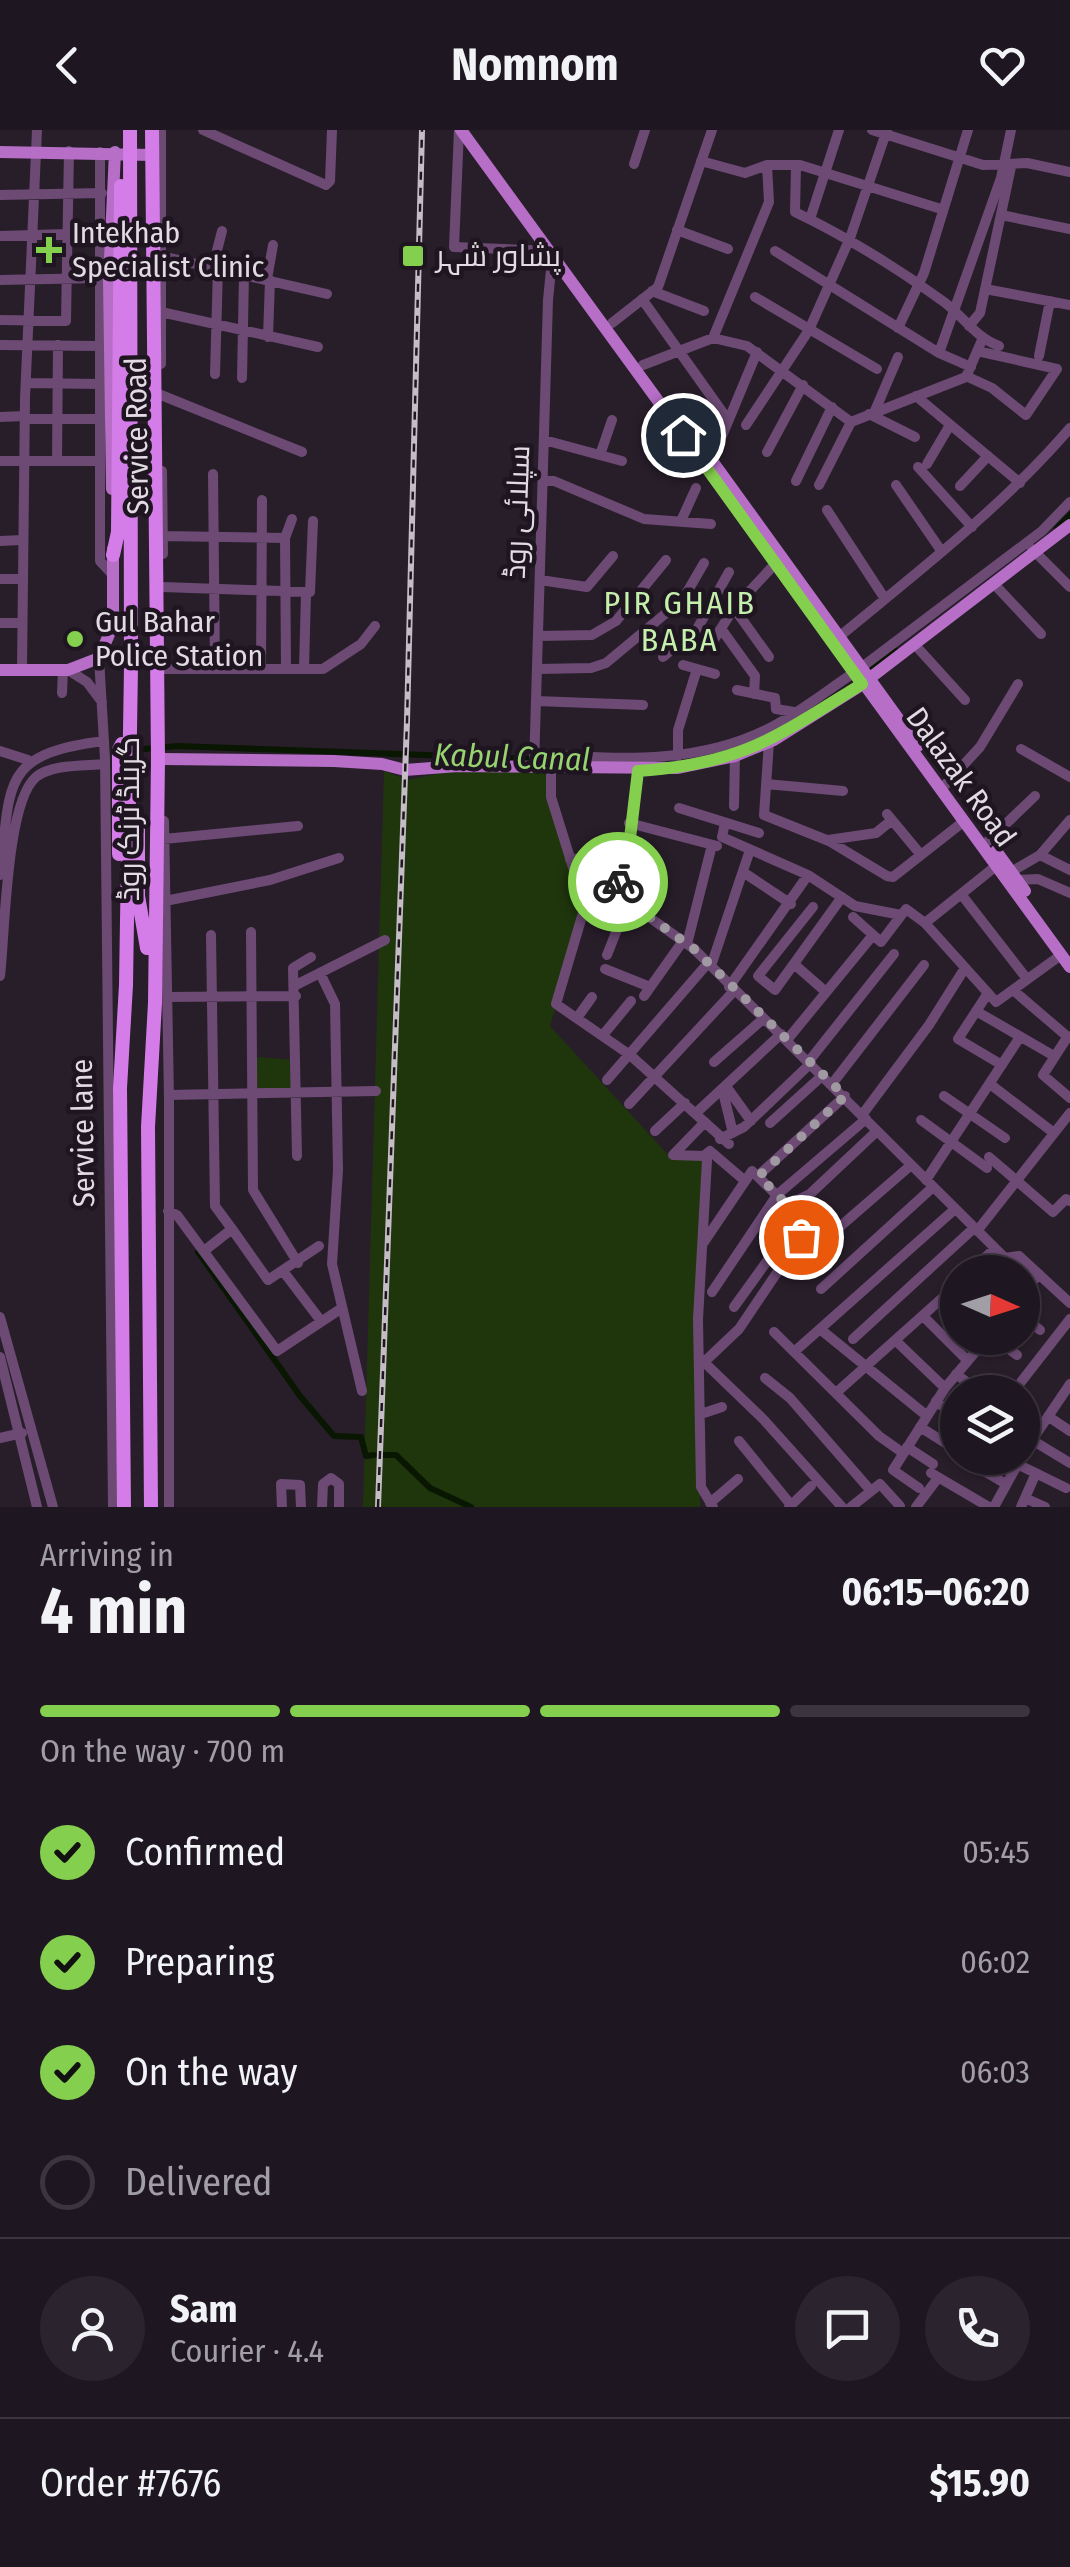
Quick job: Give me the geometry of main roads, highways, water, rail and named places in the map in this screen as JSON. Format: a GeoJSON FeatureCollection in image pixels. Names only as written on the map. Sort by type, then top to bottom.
{"type":"FeatureCollection","features":[{"type":"Feature","properties":{"kind":"highway"},"geometry":{"type":"LineString","coordinates":[[113,555],[118,532],[120,214],[112,152],[122,130]]}},
{"type":"Feature","properties":{"kind":"highway","name":"گرینڈ ٹرنک روڈ"},"geometry":{"type":"LineString","coordinates":[[124,1507],[114,1088],[126,985],[130,130]]}},
{"type":"Feature","properties":{"kind":"highway","name":"گرینڈ ٹرنک روڈ"},"geometry":{"type":"LineString","coordinates":[[152,130],[162,976],[148,1127],[152,1507]]}},
{"type":"Feature","properties":{"kind":"highway"},"geometry":{"type":"LineString","coordinates":[[120,214],[124,220],[140,221],[153,209]]}},
{"type":"Feature","properties":{"kind":"highway"},"geometry":{"type":"LineString","coordinates":[[118,235],[133,226],[153,234]]}},
{"type":"Feature","properties":{"kind":"highway"},"geometry":{"type":"LineString","coordinates":[[120,1050],[112,803],[119,750],[122,744],[132,743],[137,752],[138,896],[147,933],[143,1085],[148,1127]]}},
{"type":"Feature","properties":{"kind":"main road","name":"Dalazak Road"},"geometry":{"type":"LineString","coordinates":[[460,130],[840,636],[862,675],[963,822],[1066,954]]}},
{"type":"Feature","properties":{"kind":"main road","name":"Dalazak Road"},"geometry":{"type":"LineString","coordinates":[[470,130],[555,253]]}},
{"type":"Feature","properties":{"kind":"main road"},"geometry":{"type":"LineString","coordinates":[[0,152],[152,155]]}},
{"type":"Feature","properties":{"kind":"main road"},"geometry":{"type":"LineString","coordinates":[[0,670],[66,670],[100,658],[113,625],[109,280],[112,152]]}},
{"type":"Feature","properties":{"kind":"main road","name":"Dalazak Road"},"geometry":{"type":"LineString","coordinates":[[598,310],[612,324],[631,356],[643,365],[774,565],[1014,876],[1066,954],[1070,967]]}},
{"type":"Feature","properties":{"kind":"main road"},"geometry":{"type":"LineString","coordinates":[[160,751],[382,764],[406,770],[534,763],[551,768],[638,771],[735,756],[769,742],[862,675],[916,646],[995,584],[1032,548],[1070,524]]}},
{"type":"Feature","properties":{"kind":"waterway","name":"Kabul Canal"},"geometry":{"type":"LineString","coordinates":[[1057,528],[1070,515]]}},
{"type":"Feature","properties":{"kind":"waterway","name":"Kabul Canal"},"geometry":{"type":"LineString","coordinates":[[865,671],[896,651]]}},
{"type":"Feature","properties":{"kind":"waterway","name":"Kabul Canal"},"geometry":{"type":"LineString","coordinates":[[132,750],[177,746],[534,759]]}},
{"type":"Feature","properties":{"kind":"waterway"},"geometry":{"type":"LineString","coordinates":[[198,1252],[300,1396],[334,1436],[361,1437],[366,1456],[374,1455]]}},
{"type":"Feature","properties":{"kind":"waterway"},"geometry":{"type":"LineString","coordinates":[[383,1455],[396,1455],[430,1488],[471,1507]]}},
{"type":"Feature","properties":{"kind":"railway"},"geometry":{"type":"LineString","coordinates":[[378,1507],[407,721],[422,130]]}},
{"type":"Feature","properties":{"kind":"place","name":"Intekhab Specialist Clinic"},"geometry":{"type":"Point","coordinates":[49,250]}},
{"type":"Feature","properties":{"kind":"place","name":"پشاور شہر"},"geometry":{"type":"Point","coordinates":[413,256]}},
{"type":"Feature","properties":{"kind":"place","name":"Gul Bahar Police Station"},"geometry":{"type":"Point","coordinates":[75,639]}},
{"type":"Feature","properties":{"kind":"district","name":"PIR GHAIB BABA"},"geometry":{"type":"Point","coordinates":[680,622]}}]}
